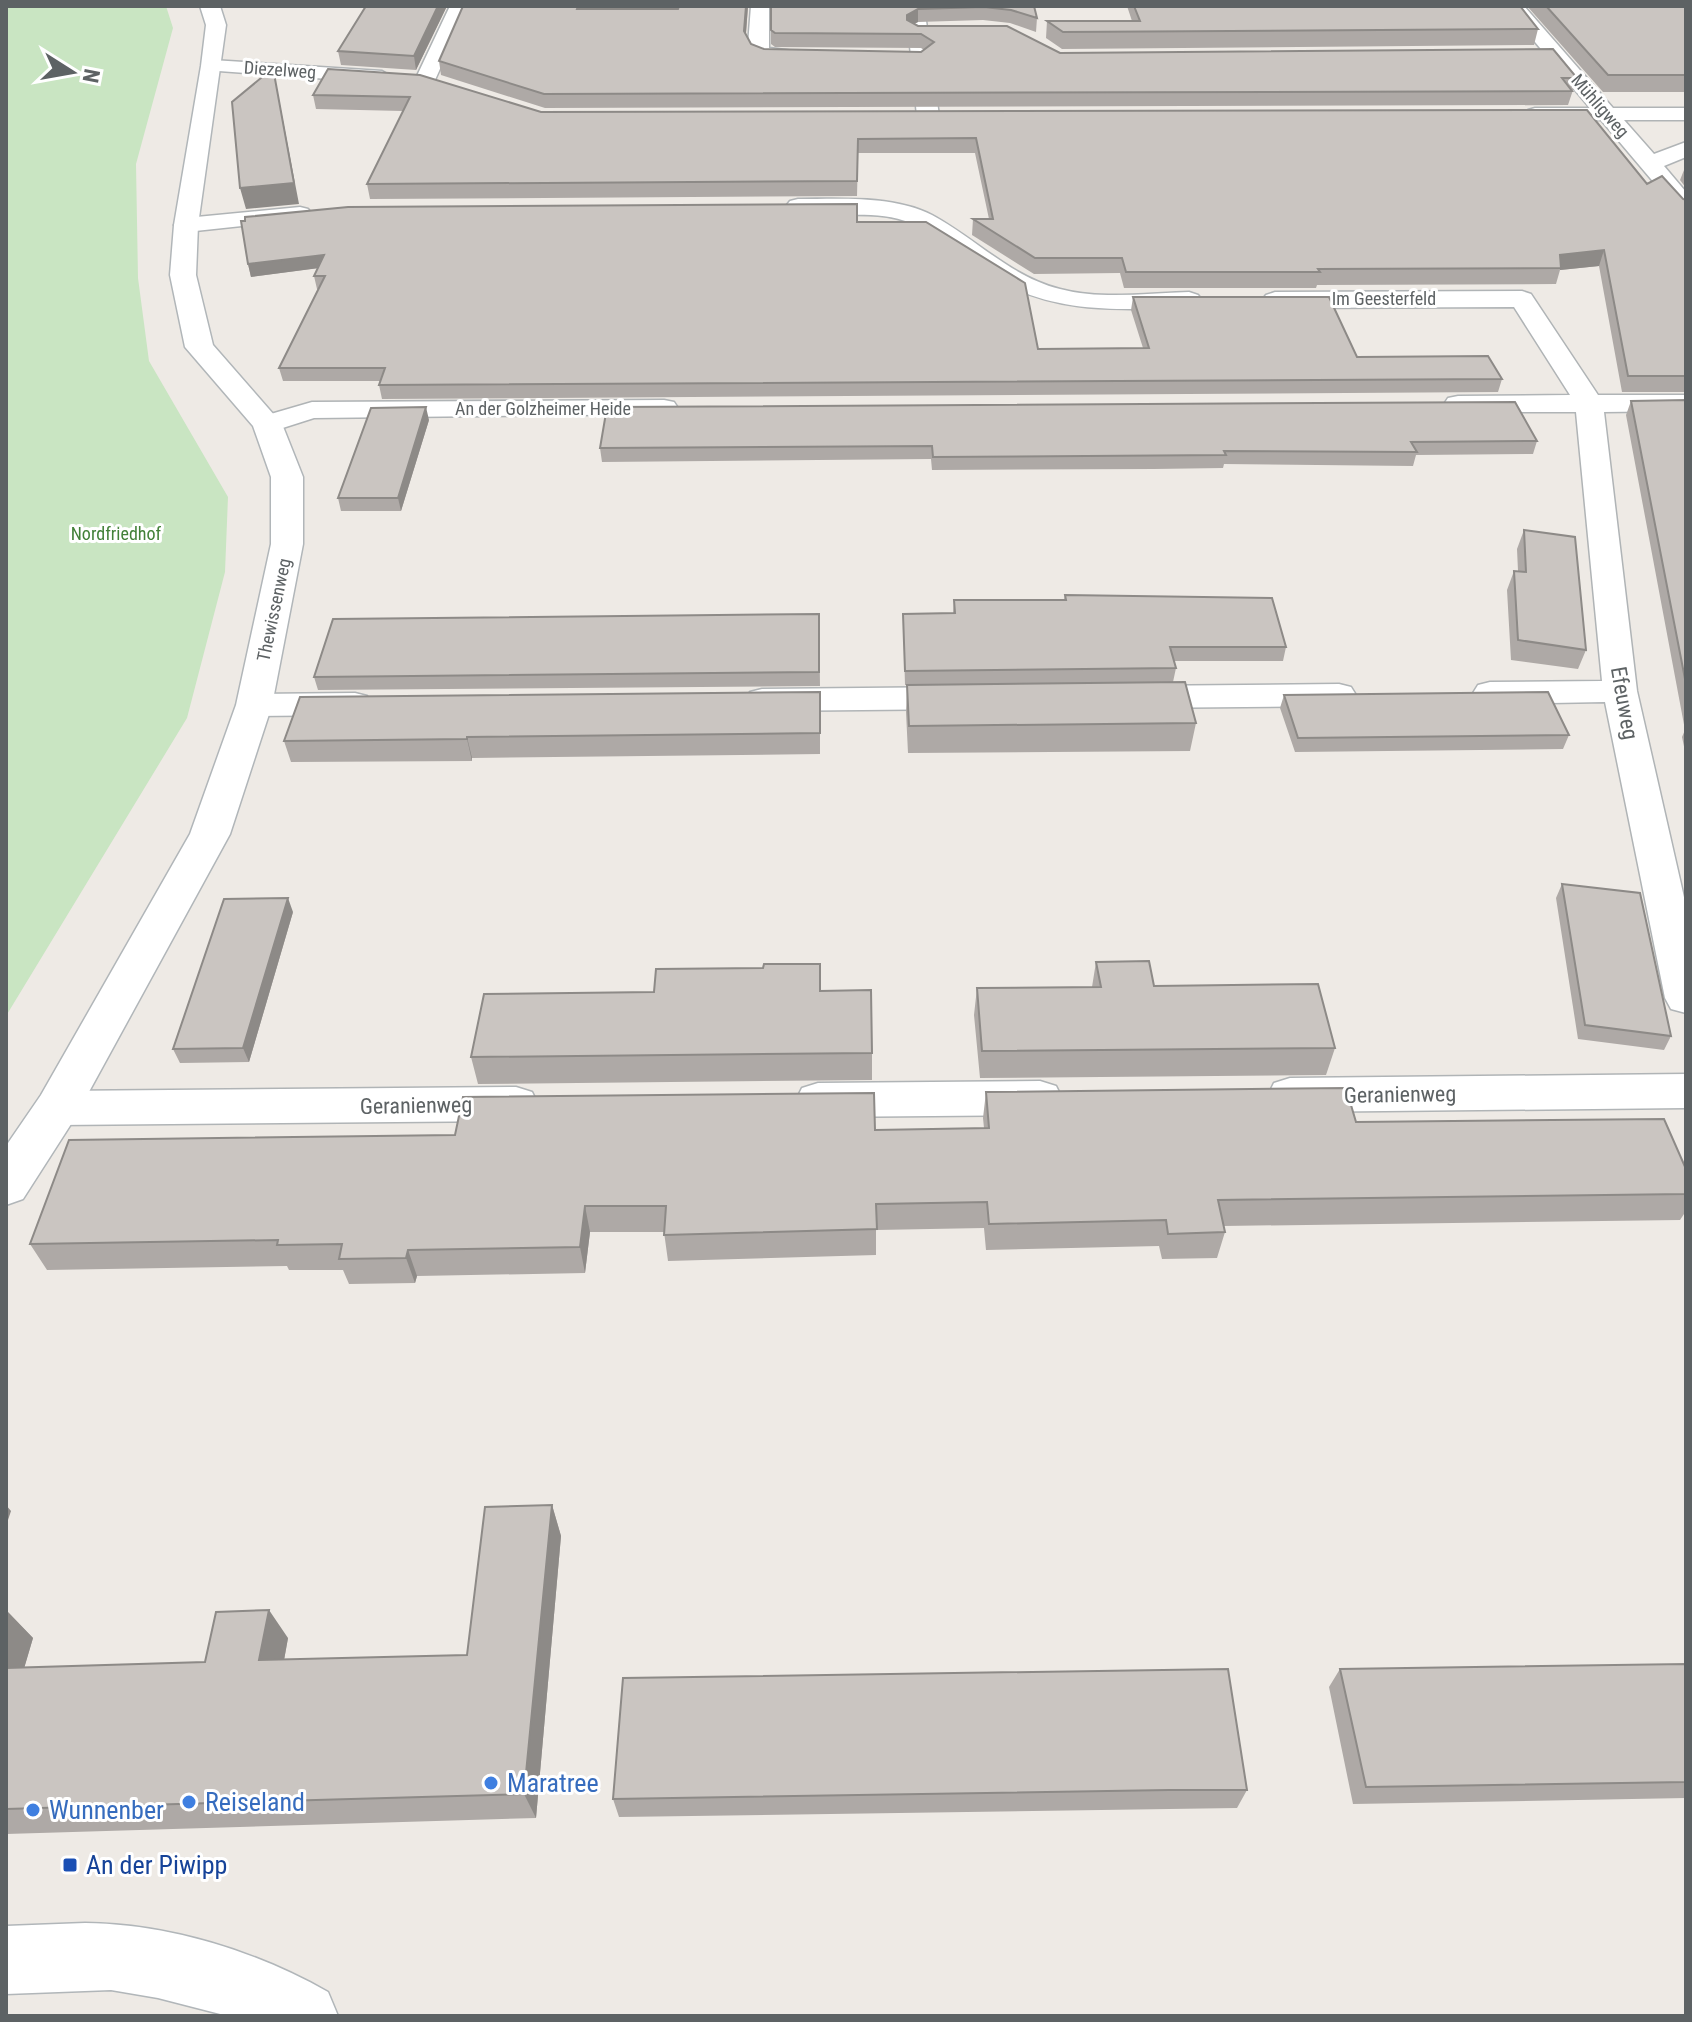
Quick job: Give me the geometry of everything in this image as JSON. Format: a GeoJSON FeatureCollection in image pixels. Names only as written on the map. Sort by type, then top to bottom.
{"type":"FeatureCollection","features":[{"type":"Feature","properties":{"kind":"street","name":"Thewissenweg"},"geometry":{"type":"LineString","coordinates":[[6,1185],[57,1108],[210,834],[254,705],[287,544],[287,477],[267,424],[199,347],[183,275],[186,225],[212,66],[216,25],[210,6]]}},
{"type":"Feature","properties":{"kind":"street","name":"Diezelweg"},"geometry":{"type":"LineString","coordinates":[[212,66],[432,82],[459,6]]}},
{"type":"Feature","properties":{"kind":"street"},"geometry":{"type":"LineString","coordinates":[[760,6],[758,45],[761,52],[772,56],[836,58]]}},
{"type":"Feature","properties":{"kind":"street"},"geometry":{"type":"LineString","coordinates":[[915,6],[925,31],[914,57],[928,116]]}},
{"type":"Feature","properties":{"kind":"street","name":"Mühligweg"},"geometry":{"type":"LineString","coordinates":[[1514,6],[1686,206]]}},
{"type":"Feature","properties":{"kind":"street"},"geometry":{"type":"LineString","coordinates":[[1523,55],[1555,54]]}},
{"type":"Feature","properties":{"kind":"street"},"geometry":{"type":"LineString","coordinates":[[1511,114],[1686,114]]}},
{"type":"Feature","properties":{"kind":"street"},"geometry":{"type":"LineString","coordinates":[[1650,164],[1686,149]]}},
{"type":"Feature","properties":{"kind":"street"},"geometry":{"type":"LineString","coordinates":[[775,207],[857,206],[906,213],[922,219],[1023,282],[1052,295],[1087,300],[1209,300]]}},
{"type":"Feature","properties":{"kind":"street"},"geometry":{"type":"LineString","coordinates":[[186,225],[321,212]]}},
{"type":"Feature","properties":{"kind":"street","name":"Im Geesterfeld"},"geometry":{"type":"LineString","coordinates":[[1252,300],[1522,299],[1589,403]]}},
{"type":"Feature","properties":{"kind":"street","name":"Efeuweg"},"geometry":{"type":"LineString","coordinates":[[1589,403],[1620,691],[1686,998]]}},
{"type":"Feature","properties":{"kind":"street"},"geometry":{"type":"LineString","coordinates":[[1430,404],[1686,403]]}},
{"type":"Feature","properties":{"kind":"street","name":"An der Golzheimer Heide"},"geometry":{"type":"LineString","coordinates":[[267,424],[312,410],[686,408]]}},
{"type":"Feature","properties":{"kind":"street"},"geometry":{"type":"LineString","coordinates":[[1452,693],[1620,691]]}},
{"type":"Feature","properties":{"kind":"street"},"geometry":{"type":"LineString","coordinates":[[1109,697],[1375,694]]}},
{"type":"Feature","properties":{"kind":"street"},"geometry":{"type":"LineString","coordinates":[[729,700],[999,698]]}},
{"type":"Feature","properties":{"kind":"street"},"geometry":{"type":"LineString","coordinates":[[254,705],[381,704]]}},
{"type":"Feature","properties":{"kind":"street","name":"Geranienweg"},"geometry":{"type":"LineString","coordinates":[[1255,1096],[1686,1091]]}},
{"type":"Feature","properties":{"kind":"street"},"geometry":{"type":"LineString","coordinates":[[776,1101],[1079,1097]]}},
{"type":"Feature","properties":{"kind":"street","name":"Geranienweg"},"geometry":{"type":"LineString","coordinates":[[57,1108],[552,1103]]}},
{"type":"Feature","properties":{"kind":"street"},"geometry":{"type":"LineString","coordinates":[[6,1960],[110,1957],[216,1978],[287,2005],[304,2016]]}},
{"type":"Feature","properties":{"kind":"green space","name":"Nordfriedhof"},"geometry":{"type":"Polygon","coordinates":[[[6,6],[166,6],[173,28],[136,164],[138,278],[149,361],[228,497],[225,572],[187,718],[6,1016],[6,6]]]}},
{"type":"Feature","properties":{"kind":"building"},"geometry":{"type":"Polygon","coordinates":[[[366,6],[438,6],[414,56],[338,51],[366,6]]]}},
{"type":"Feature","properties":{"kind":"building"},"geometry":{"type":"Polygon","coordinates":[[[463,6],[678,9],[679,6],[746,6],[744,31],[751,44],[764,49],[921,52],[934,42],[921,34],[775,33],[771,30],[771,6],[1034,6],[1037,18],[1011,10],[984,7],[918,9],[907,15],[907,20],[918,26],[1007,26],[1060,53],[1553,49],[1577,78],[1562,78],[1572,91],[544,94],[439,61],[463,6]]]}},
{"type":"Feature","properties":{"kind":"building"},"geometry":{"type":"Polygon","coordinates":[[[1134,6],[1520,6],[1538,29],[1063,32],[1047,21],[1140,21],[1134,6]]]}},
{"type":"Feature","properties":{"kind":"building"},"geometry":{"type":"Polygon","coordinates":[[[1546,6],[1686,6],[1686,75],[1608,75],[1546,6]]]}},
{"type":"Feature","properties":{"kind":"building"},"geometry":{"type":"Polygon","coordinates":[[[273,68],[294,183],[240,188],[232,102],[273,68]]]}},
{"type":"Feature","properties":{"kind":"building"},"geometry":{"type":"Polygon","coordinates":[[[328,69],[420,75],[541,112],[1587,110],[1647,184],[1662,176],[1686,200],[1686,376],[1628,376],[1604,250],[1560,255],[1561,268],[1318,269],[1320,272],[1126,272],[1122,258],[1035,258],[973,219],[993,219],[976,138],[858,139],[857,181],[367,184],[410,97],[313,95],[328,69]]]}},
{"type":"Feature","properties":{"kind":"building"},"geometry":{"type":"Polygon","coordinates":[[[857,204],[857,222],[926,222],[1025,283],[1038,349],[1149,348],[1133,297],[1329,297],[1357,357],[1488,356],[1502,379],[379,385],[385,368],[279,368],[325,276],[314,276],[324,255],[248,264],[241,221],[245,221],[245,217],[348,207],[857,204]]]}},
{"type":"Feature","properties":{"kind":"building"},"geometry":{"type":"Polygon","coordinates":[[[1686,400],[1686,684],[1631,401],[1686,400]]]}},
{"type":"Feature","properties":{"kind":"building"},"geometry":{"type":"Polygon","coordinates":[[[1515,402],[1537,441],[1411,442],[1417,452],[1224,451],[1226,455],[933,457],[932,446],[600,448],[607,407],[1515,402]]]}},
{"type":"Feature","properties":{"kind":"building"},"geometry":{"type":"Polygon","coordinates":[[[426,407],[398,498],[338,498],[371,408],[426,407]]]}},
{"type":"Feature","properties":{"kind":"building"},"geometry":{"type":"Polygon","coordinates":[[[1524,530],[1575,537],[1586,650],[1518,640],[1514,571],[1526,572],[1524,530]]]}},
{"type":"Feature","properties":{"kind":"building"},"geometry":{"type":"Polygon","coordinates":[[[1065,595],[1272,598],[1286,647],[1170,647],[1176,668],[905,671],[903,614],[955,613],[954,600],[1066,600],[1065,595]]]}},
{"type":"Feature","properties":{"kind":"building"},"geometry":{"type":"Polygon","coordinates":[[[819,614],[819,672],[314,677],[333,619],[819,614]]]}},
{"type":"Feature","properties":{"kind":"building"},"geometry":{"type":"Polygon","coordinates":[[[1185,682],[1196,723],[909,726],[907,685],[1185,682]]]}},
{"type":"Feature","properties":{"kind":"building"},"geometry":{"type":"Polygon","coordinates":[[[820,692],[820,733],[284,741],[300,697],[820,692]]]}},
{"type":"Feature","properties":{"kind":"building"},"geometry":{"type":"Polygon","coordinates":[[[1548,692],[1569,735],[1298,738],[1284,695],[1548,692]]]}},
{"type":"Feature","properties":{"kind":"building"},"geometry":{"type":"Polygon","coordinates":[[[1562,884],[1640,893],[1671,1036],[1585,1025],[1562,884]]]}},
{"type":"Feature","properties":{"kind":"building"},"geometry":{"type":"Polygon","coordinates":[[[288,898],[243,1048],[173,1049],[224,899],[288,898]]]}},
{"type":"Feature","properties":{"kind":"building"},"geometry":{"type":"Polygon","coordinates":[[[1149,961],[1154,986],[1318,984],[1335,1048],[982,1051],[977,988],[1101,987],[1096,962],[1149,961]]]}},
{"type":"Feature","properties":{"kind":"building"},"geometry":{"type":"Polygon","coordinates":[[[764,964],[820,964],[820,991],[871,990],[872,1053],[471,1057],[484,994],[654,992],[656,969],[763,968],[764,964]]]}},
{"type":"Feature","properties":{"kind":"building"},"geometry":{"type":"Polygon","coordinates":[[[1346,1088],[1356,1122],[1664,1119],[1686,1169],[1686,1194],[1218,1200],[1225,1232],[1168,1234],[1166,1220],[989,1224],[987,1202],[876,1204],[877,1229],[664,1235],[666,1206],[585,1206],[580,1247],[408,1250],[406,1258],[339,1259],[342,1244],[277,1245],[278,1240],[30,1244],[69,1140],[455,1135],[463,1097],[874,1093],[875,1130],[989,1128],[986,1092],[1346,1088]]]}},
{"type":"Feature","properties":{"kind":"building"},"geometry":{"type":"Polygon","coordinates":[[[552,1505],[524,1794],[6,1809],[6,1668],[205,1662],[216,1612],[269,1610],[259,1660],[467,1655],[485,1507],[552,1505]]]}},
{"type":"Feature","properties":{"kind":"building"},"geometry":{"type":"Polygon","coordinates":[[[1686,1664],[1686,1782],[1366,1787],[1340,1669],[1686,1664]]]}},
{"type":"Feature","properties":{"kind":"building"},"geometry":{"type":"Polygon","coordinates":[[[1228,1669],[1247,1790],[613,1799],[623,1678],[1228,1669]]]}},
{"type":"Feature","properties":{"kind":"place","name":"Maratree"},"geometry":{"type":"Point","coordinates":[491,1783]}},
{"type":"Feature","properties":{"kind":"place","name":"Reiseland"},"geometry":{"type":"Point","coordinates":[189,1802]}},
{"type":"Feature","properties":{"kind":"place","name":"Wunnenber"},"geometry":{"type":"Point","coordinates":[33,1810]}},
{"type":"Feature","properties":{"kind":"place","name":"An der Piwipp"},"geometry":{"type":"Point","coordinates":[70,1865]}}]}
